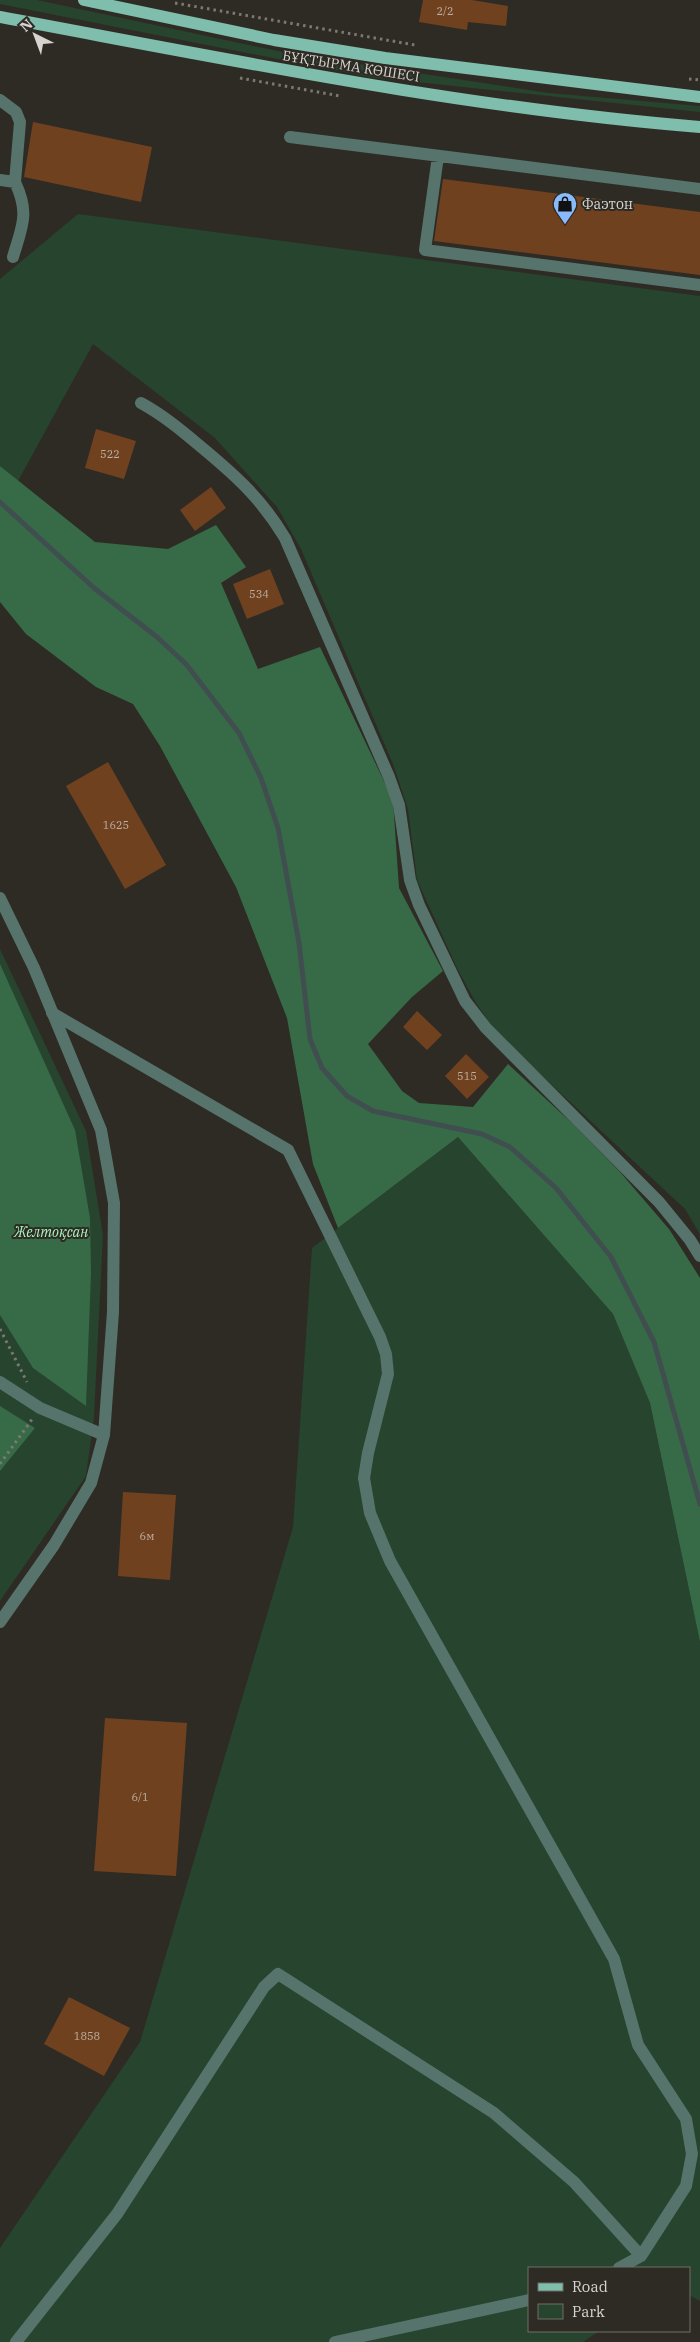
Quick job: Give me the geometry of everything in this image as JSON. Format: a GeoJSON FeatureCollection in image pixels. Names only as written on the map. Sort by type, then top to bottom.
{"type":"FeatureCollection","features":[{"type":"Feature","properties":{"kind":"main road","name":"БҰҚТЫРМА КӨШЕСІ"},"geometry":{"type":"LineString","coordinates":[[84,0],[274,40],[366,55],[700,97]]}},
{"type":"Feature","properties":{"kind":"main road","name":"БҰҚТЫРМА КӨШЕСІ"},"geometry":{"type":"LineString","coordinates":[[0,17],[370,85],[559,113],[700,127]]}},
{"type":"Feature","properties":{"kind":"street"},"geometry":{"type":"LineString","coordinates":[[0,100],[16,112],[20,122],[16,182],[25,207],[24,218],[13,257]]}},
{"type":"Feature","properties":{"kind":"street"},"geometry":{"type":"LineString","coordinates":[[290,137],[700,189]]}},
{"type":"Feature","properties":{"kind":"street"},"geometry":{"type":"LineString","coordinates":[[438,156],[425,250],[700,285]]}},
{"type":"Feature","properties":{"kind":"street"},"geometry":{"type":"LineString","coordinates":[[0,180],[16,182]]}},
{"type":"Feature","properties":{"kind":"street"},"geometry":{"type":"LineString","coordinates":[[141,403],[163,415],[242,481],[271,514],[286,538],[389,777],[399,804],[410,880],[419,905],[466,1001],[486,1028],[659,1202],[690,1240],[700,1256]]}},
{"type":"Feature","properties":{"kind":"street"},"geometry":{"type":"LineString","coordinates":[[0,898],[34,968],[101,1130],[114,1203],[113,1312],[104,1435],[91,1483],[54,1545],[0,1622]]}},
{"type":"Feature","properties":{"kind":"street"},"geometry":{"type":"LineString","coordinates":[[52,1013],[288,1150],[380,1337],[386,1354],[388,1374],[368,1453],[364,1478],[370,1513],[390,1560],[614,1960],[638,2045],[686,2120],[692,2154],[686,2186],[641,2256],[621,2267]]}},
{"type":"Feature","properties":{"kind":"street"},"geometry":{"type":"LineString","coordinates":[[0,1382],[40,1408],[104,1435]]}},
{"type":"Feature","properties":{"kind":"street"},"geometry":{"type":"LineString","coordinates":[[16,2342],[117,2214],[264,1987],[278,1974],[494,2113],[574,2182],[641,2256]]}},
{"type":"Feature","properties":{"kind":"street"},"geometry":{"type":"LineString","coordinates":[[335,2342],[528,2300]]}},
{"type":"Feature","properties":{"kind":"path"},"geometry":{"type":"LineString","coordinates":[[170,2],[422,46]]}},
{"type":"Feature","properties":{"kind":"path"},"geometry":{"type":"LineString","coordinates":[[681,79],[700,80]]}},
{"type":"Feature","properties":{"kind":"path"},"geometry":{"type":"LineString","coordinates":[[0,1329],[40,1408],[0,1464]]}},
{"type":"Feature","properties":{"kind":"green space"},"geometry":{"type":"Polygon","coordinates":[[[0,0],[37,0],[292,54],[549,93],[700,106],[700,112],[369,77],[0,4],[0,0]]]}},
{"type":"Feature","properties":{"kind":"green space"},"geometry":{"type":"Polygon","coordinates":[[[78,214],[700,296],[700,1234],[685,1209],[498,1035],[476,1003],[457,968],[417,880],[408,809],[393,764],[301,549],[277,507],[215,438],[93,344],[18,481],[0,466],[0,279],[78,214]]]}},
{"type":"Feature","properties":{"kind":"green space"},"geometry":{"type":"Polygon","coordinates":[[[0,466],[95,542],[168,549],[216,525],[246,567],[221,583],[258,669],[320,647],[393,800],[399,888],[443,971],[412,997],[368,1044],[402,1091],[419,1103],[473,1107],[508,1064],[574,1125],[620,1172],[669,1229],[700,1278],[700,1642],[650,1403],[613,1314],[458,1137],[338,1228],[313,1164],[287,1018],[236,887],[160,746],[133,704],[96,687],[26,634],[0,602],[0,466]]]}},
{"type":"Feature","properties":{"kind":"green space","name":"Желтоқсан"},"geometry":{"type":"Polygon","coordinates":[[[0,949],[86,1131],[103,1235],[94,1417],[86,1476],[0,1601],[0,949]]]}},
{"type":"Feature","properties":{"kind":"green space"},"geometry":{"type":"Polygon","coordinates":[[[0,964],[75,1130],[90,1218],[91,1273],[86,1406],[33,1368],[0,1315],[0,964]]]}},
{"type":"Feature","properties":{"kind":"green space"},"geometry":{"type":"Polygon","coordinates":[[[458,1137],[613,1314],[650,1403],[700,1642],[700,2301],[690,2296],[690,2267],[528,2267],[528,2332],[598,2332],[583,2342],[0,2342],[0,2248],[140,2042],[293,1527],[312,1248],[458,1137]]]}},
{"type":"Feature","properties":{"kind":"green space"},"geometry":{"type":"Polygon","coordinates":[[[0,1406],[35,1428],[0,1471],[0,1406]]]}},
{"type":"Feature","properties":{"kind":"building"},"geometry":{"type":"Polygon","coordinates":[[[423,0],[472,0],[508,6],[506,26],[468,22],[467,30],[419,22],[423,0]]]}},
{"type":"Feature","properties":{"kind":"building"},"geometry":{"type":"Polygon","coordinates":[[[33,122],[152,147],[141,202],[24,177],[33,122]]]}},
{"type":"Feature","properties":{"kind":"building","name":"Фаэтон"},"geometry":{"type":"Polygon","coordinates":[[[443,179],[700,212],[700,275],[434,241],[443,179]]]}},
{"type":"Feature","properties":{"kind":"building"},"geometry":{"type":"Polygon","coordinates":[[[96,429],[136,441],[124,479],[85,468],[96,429]]]}},
{"type":"Feature","properties":{"kind":"building"},"geometry":{"type":"Polygon","coordinates":[[[211,487],[226,508],[195,531],[180,510],[211,487]]]}},
{"type":"Feature","properties":{"kind":"building"},"geometry":{"type":"Polygon","coordinates":[[[270,569],[284,604],[247,619],[233,584],[270,569]]]}},
{"type":"Feature","properties":{"kind":"building"},"geometry":{"type":"Polygon","coordinates":[[[108,762],[166,865],[125,889],[66,786],[108,762]]]}},
{"type":"Feature","properties":{"kind":"building"},"geometry":{"type":"Polygon","coordinates":[[[417,1011],[442,1035],[427,1050],[403,1027],[417,1011]]]}},
{"type":"Feature","properties":{"kind":"building"},"geometry":{"type":"Polygon","coordinates":[[[466,1054],[489,1077],[467,1099],[445,1076],[466,1054]]]}},
{"type":"Feature","properties":{"kind":"building"},"geometry":{"type":"Polygon","coordinates":[[[123,1492],[176,1495],[170,1580],[118,1576],[123,1492]]]}},
{"type":"Feature","properties":{"kind":"building"},"geometry":{"type":"Polygon","coordinates":[[[105,1718],[187,1723],[176,1876],[94,1871],[105,1718]]]}},
{"type":"Feature","properties":{"kind":"building"},"geometry":{"type":"Polygon","coordinates":[[[69,1997],[130,2028],[104,2076],[44,2044],[69,1997]]]}},
{"type":"Feature","properties":{"kind":"waterway"},"geometry":{"type":"LineString","coordinates":[[0,502],[94,588],[157,637],[186,664],[239,733],[261,778],[278,828],[299,943],[310,1039],[322,1068],[347,1096],[373,1111],[482,1134],[510,1147],[556,1188],[611,1257],[654,1342],[700,1504]]}},
{"type":"Feature","properties":{"kind":"place","name":"Фаэтон"},"geometry":{"type":"Point","coordinates":[565,225]}}]}
